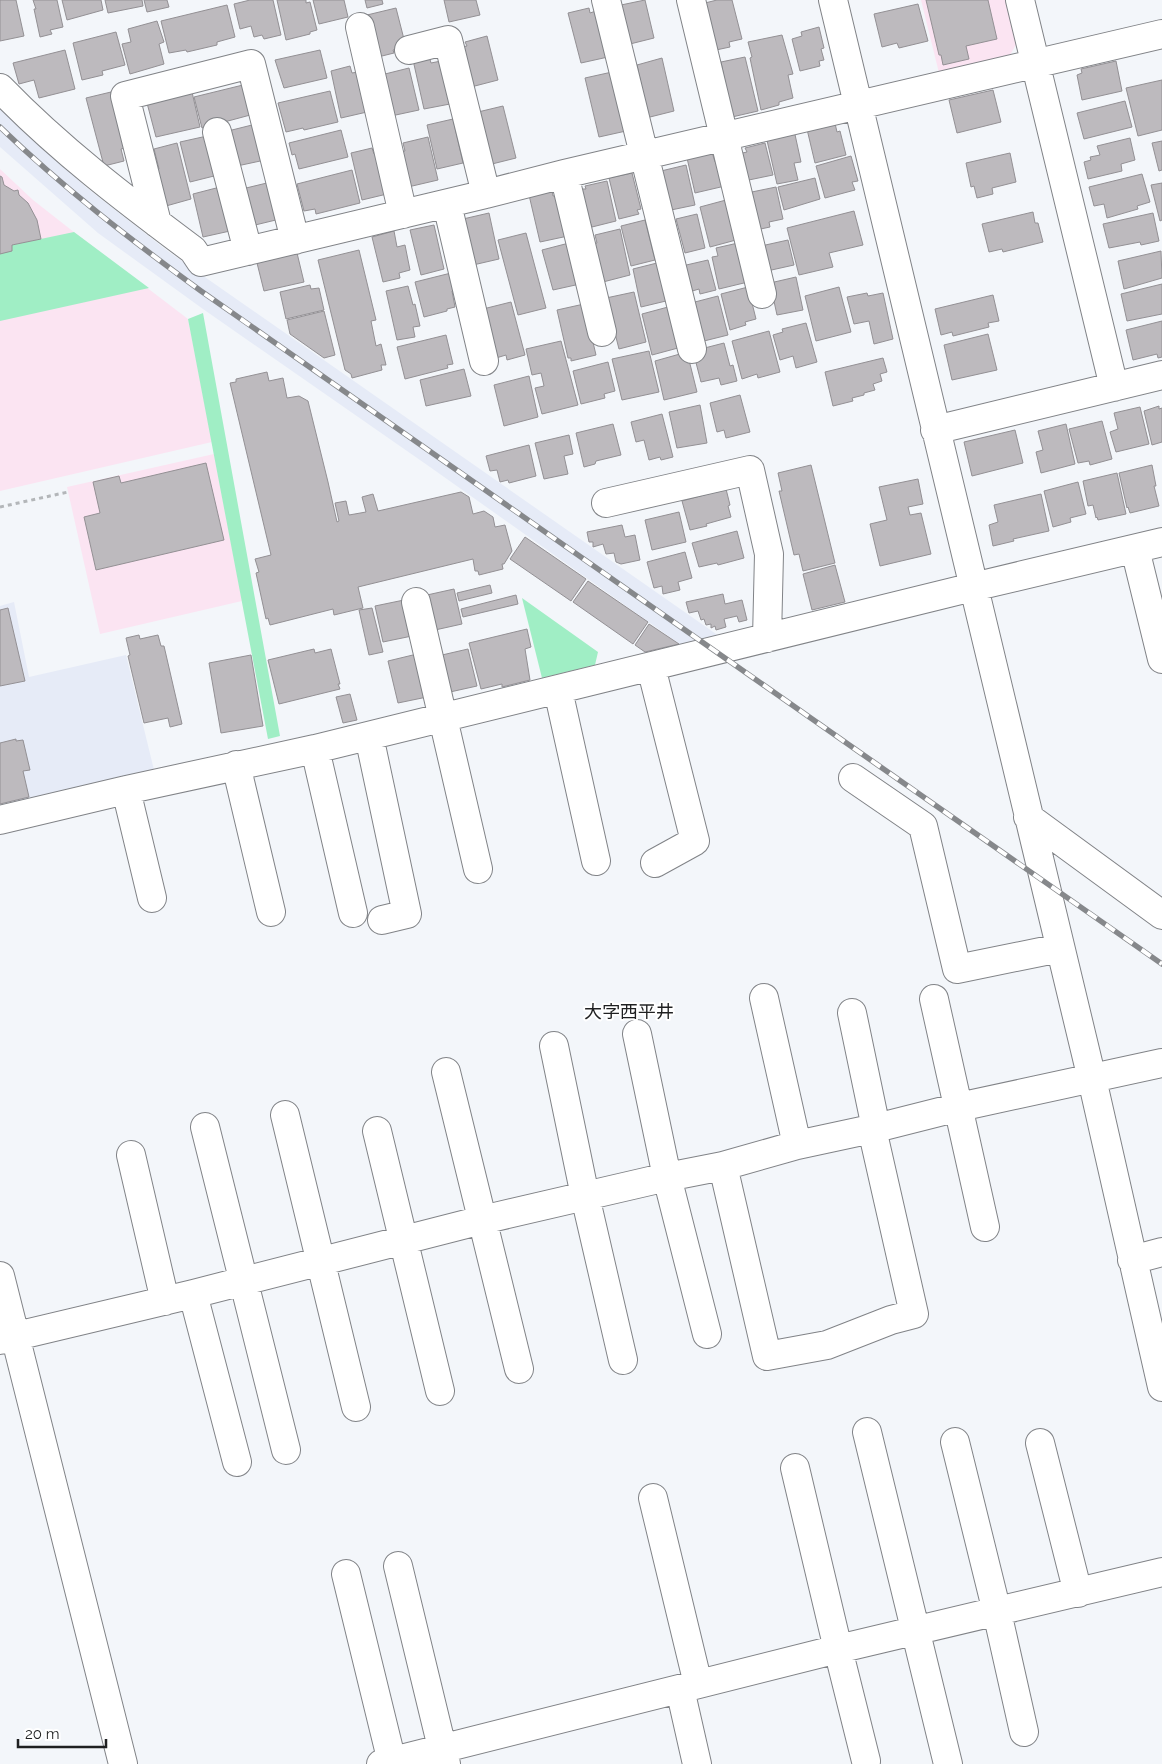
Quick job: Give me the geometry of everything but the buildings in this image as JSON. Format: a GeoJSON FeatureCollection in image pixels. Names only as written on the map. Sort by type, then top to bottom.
{"type":"FeatureCollection","features":[{"type":"Feature","properties":{"kind":"street"},"geometry":{"type":"LineString","coordinates":[[606,0],[692,348]]}},
{"type":"Feature","properties":{"kind":"street"},"geometry":{"type":"LineString","coordinates":[[691,0],[762,294]]}},
{"type":"Feature","properties":{"kind":"street"},"geometry":{"type":"LineString","coordinates":[[833,0],[1092,1079],[1162,1387]]}},
{"type":"Feature","properties":{"kind":"street"},"geometry":{"type":"LineString","coordinates":[[1020,0],[1114,387]]}},
{"type":"Feature","properties":{"kind":"street"},"geometry":{"type":"LineString","coordinates":[[360,27],[403,214]]}},
{"type":"Feature","properties":{"kind":"street"},"geometry":{"type":"LineString","coordinates":[[0,88],[70,155],[193,250],[201,262],[1035,62],[1162,34]]}},
{"type":"Feature","properties":{"kind":"street"},"geometry":{"type":"LineString","coordinates":[[409,50],[448,40],[486,194]]}},
{"type":"Feature","properties":{"kind":"street"},"geometry":{"type":"LineString","coordinates":[[157,223],[125,96],[251,64],[295,240]]}},
{"type":"Feature","properties":{"kind":"street"},"geometry":{"type":"LineString","coordinates":[[217,132],[248,251]]}},
{"type":"Feature","properties":{"kind":"street"},"geometry":{"type":"LineString","coordinates":[[564,174],[602,332]]}},
{"type":"Feature","properties":{"kind":"street"},"geometry":{"type":"LineString","coordinates":[[447,204],[484,361]]}},
{"type":"Feature","properties":{"kind":"street"},"geometry":{"type":"LineString","coordinates":[[935,430],[1162,375]]}},
{"type":"Feature","properties":{"kind":"street"},"geometry":{"type":"LineString","coordinates":[[606,504],[750,470],[769,554],[767,638]]}},
{"type":"Feature","properties":{"kind":"street"},"geometry":{"type":"LineString","coordinates":[[0,820],[126,790],[315,749],[1162,542]]}},
{"type":"Feature","properties":{"kind":"street"},"geometry":{"type":"LineString","coordinates":[[1136,549],[1162,659]]}},
{"type":"Feature","properties":{"kind":"street"},"geometry":{"type":"LineString","coordinates":[[416,602],[478,869]]}},
{"type":"Feature","properties":{"kind":"street"},"geometry":{"type":"LineString","coordinates":[[651,667],[695,840],[655,863]]}},
{"type":"Feature","properties":{"kind":"street"},"geometry":{"type":"LineString","coordinates":[[558,690],[596,860]]}},
{"type":"Feature","properties":{"kind":"street"},"geometry":{"type":"LineString","coordinates":[[369,736],[407,914],[382,920]]}},
{"type":"Feature","properties":{"kind":"street"},"geometry":{"type":"LineString","coordinates":[[315,749],[353,913]]}},
{"type":"Feature","properties":{"kind":"street"},"geometry":{"type":"LineString","coordinates":[[236,766],[271,912]]}},
{"type":"Feature","properties":{"kind":"street"},"geometry":{"type":"LineString","coordinates":[[853,778],[924,826],[957,969],[1060,948]]}},
{"type":"Feature","properties":{"kind":"street"},"geometry":{"type":"LineString","coordinates":[[126,790],[152,898]]}},
{"type":"Feature","properties":{"kind":"street"},"geometry":{"type":"LineString","coordinates":[[1028,817],[1162,915]]}},
{"type":"Feature","properties":{"kind":"street"},"geometry":{"type":"LineString","coordinates":[[764,998],[797,1145]]}},
{"type":"Feature","properties":{"kind":"street"},"geometry":{"type":"LineString","coordinates":[[934,999],[985,1227]]}},
{"type":"Feature","properties":{"kind":"street"},"geometry":{"type":"LineString","coordinates":[[724,1166],[767,1356],[827,1345],[891,1320],[914,1314],[874,1128],[852,1013]]}},
{"type":"Feature","properties":{"kind":"street"},"geometry":{"type":"LineString","coordinates":[[636,1034],[667,1177],[708,1334]]}},
{"type":"Feature","properties":{"kind":"street"},"geometry":{"type":"LineString","coordinates":[[554,1046],[585,1196],[623,1360]]}},
{"type":"Feature","properties":{"kind":"street"},"geometry":{"type":"LineString","coordinates":[[8,1338],[194,1294],[482,1220],[667,1177],[724,1166],[797,1145],[874,1128],[958,1106],[1162,1063]]}},
{"type":"Feature","properties":{"kind":"street"},"geometry":{"type":"LineString","coordinates":[[446,1072],[519,1369]]}},
{"type":"Feature","properties":{"kind":"street"},"geometry":{"type":"LineString","coordinates":[[284,1115],[356,1407]]}},
{"type":"Feature","properties":{"kind":"street"},"geometry":{"type":"LineString","coordinates":[[205,1127],[286,1450]]}},
{"type":"Feature","properties":{"kind":"street"},"geometry":{"type":"LineString","coordinates":[[377,1131],[440,1391]]}},
{"type":"Feature","properties":{"kind":"street"},"geometry":{"type":"LineString","coordinates":[[131,1154],[165,1301]]}},
{"type":"Feature","properties":{"kind":"street"},"geometry":{"type":"LineString","coordinates":[[1132,1260],[1162,1252]]}},
{"type":"Feature","properties":{"kind":"street"},"geometry":{"type":"LineString","coordinates":[[0,1276],[8,1338],[123,1764]]}},
{"type":"Feature","properties":{"kind":"street"},"geometry":{"type":"LineString","coordinates":[[194,1294],[237,1462]]}},
{"type":"Feature","properties":{"kind":"street"},"geometry":{"type":"LineString","coordinates":[[867,1432],[948,1764]]}},
{"type":"Feature","properties":{"kind":"street"},"geometry":{"type":"LineString","coordinates":[[955,1442],[997,1612],[1024,1732]]}},
{"type":"Feature","properties":{"kind":"street"},"geometry":{"type":"LineString","coordinates":[[1040,1443],[1078,1593]]}},
{"type":"Feature","properties":{"kind":"street"},"geometry":{"type":"LineString","coordinates":[[795,1468],[866,1761]]}},
{"type":"Feature","properties":{"kind":"street"},"geometry":{"type":"LineString","coordinates":[[653,1498],[689,1687],[697,1764]]}},
{"type":"Feature","properties":{"kind":"street"},"geometry":{"type":"LineString","coordinates":[[398,1566],[444,1757]]}},
{"type":"Feature","properties":{"kind":"street"},"geometry":{"type":"LineString","coordinates":[[346,1574],[386,1763],[444,1757],[689,1687],[1162,1572]]}},
{"type":"Feature","properties":{"kind":"path"},"geometry":{"type":"LineString","coordinates":[[0,507],[68,492]]}},
{"type":"Feature","properties":{"kind":"shaded area"},"geometry":{"type":"Polygon","coordinates":[[[921,0],[1007,0],[1017,43],[1010,55],[939,73],[921,0]]]}},
{"type":"Feature","properties":{"kind":"shaded area"},"geometry":{"type":"Polygon","coordinates":[[[0,109],[87,188],[169,252],[729,643],[681,645],[98,233],[0,147],[0,109]]]}},
{"type":"Feature","properties":{"kind":"shaded area"},"geometry":{"type":"Polygon","coordinates":[[[0,169],[33,200],[188,319],[212,442],[0,491],[0,169]]]}},
{"type":"Feature","properties":{"kind":"shaded area"},"geometry":{"type":"Polygon","coordinates":[[[214,454],[242,601],[100,634],[67,487],[214,454]]]}},
{"type":"Feature","properties":{"kind":"shaded area"},"geometry":{"type":"Polygon","coordinates":[[[14,602],[29,677],[126,655],[154,770],[0,806],[0,606],[14,602]]]}},
{"type":"Feature","properties":{"kind":"green space"},"geometry":{"type":"Polygon","coordinates":[[[74,232],[149,288],[0,321],[0,254],[12,247],[12,245],[74,232]]]}},
{"type":"Feature","properties":{"kind":"green space"},"geometry":{"type":"Polygon","coordinates":[[[203,313],[280,736],[268,739],[188,319],[203,313]]]}},
{"type":"Feature","properties":{"kind":"green space"},"geometry":{"type":"Polygon","coordinates":[[[522,598],[598,652],[595,665],[542,678],[522,598]]]}},
{"type":"Feature","properties":{"kind":"railway"},"geometry":{"type":"LineString","coordinates":[[0,127],[48,171],[98,212],[201,291],[1162,964]]}},
{"type":"Feature","properties":{"kind":"district","name":"大字西平井"},"geometry":{"type":"Point","coordinates":[629,1012]}}]}
